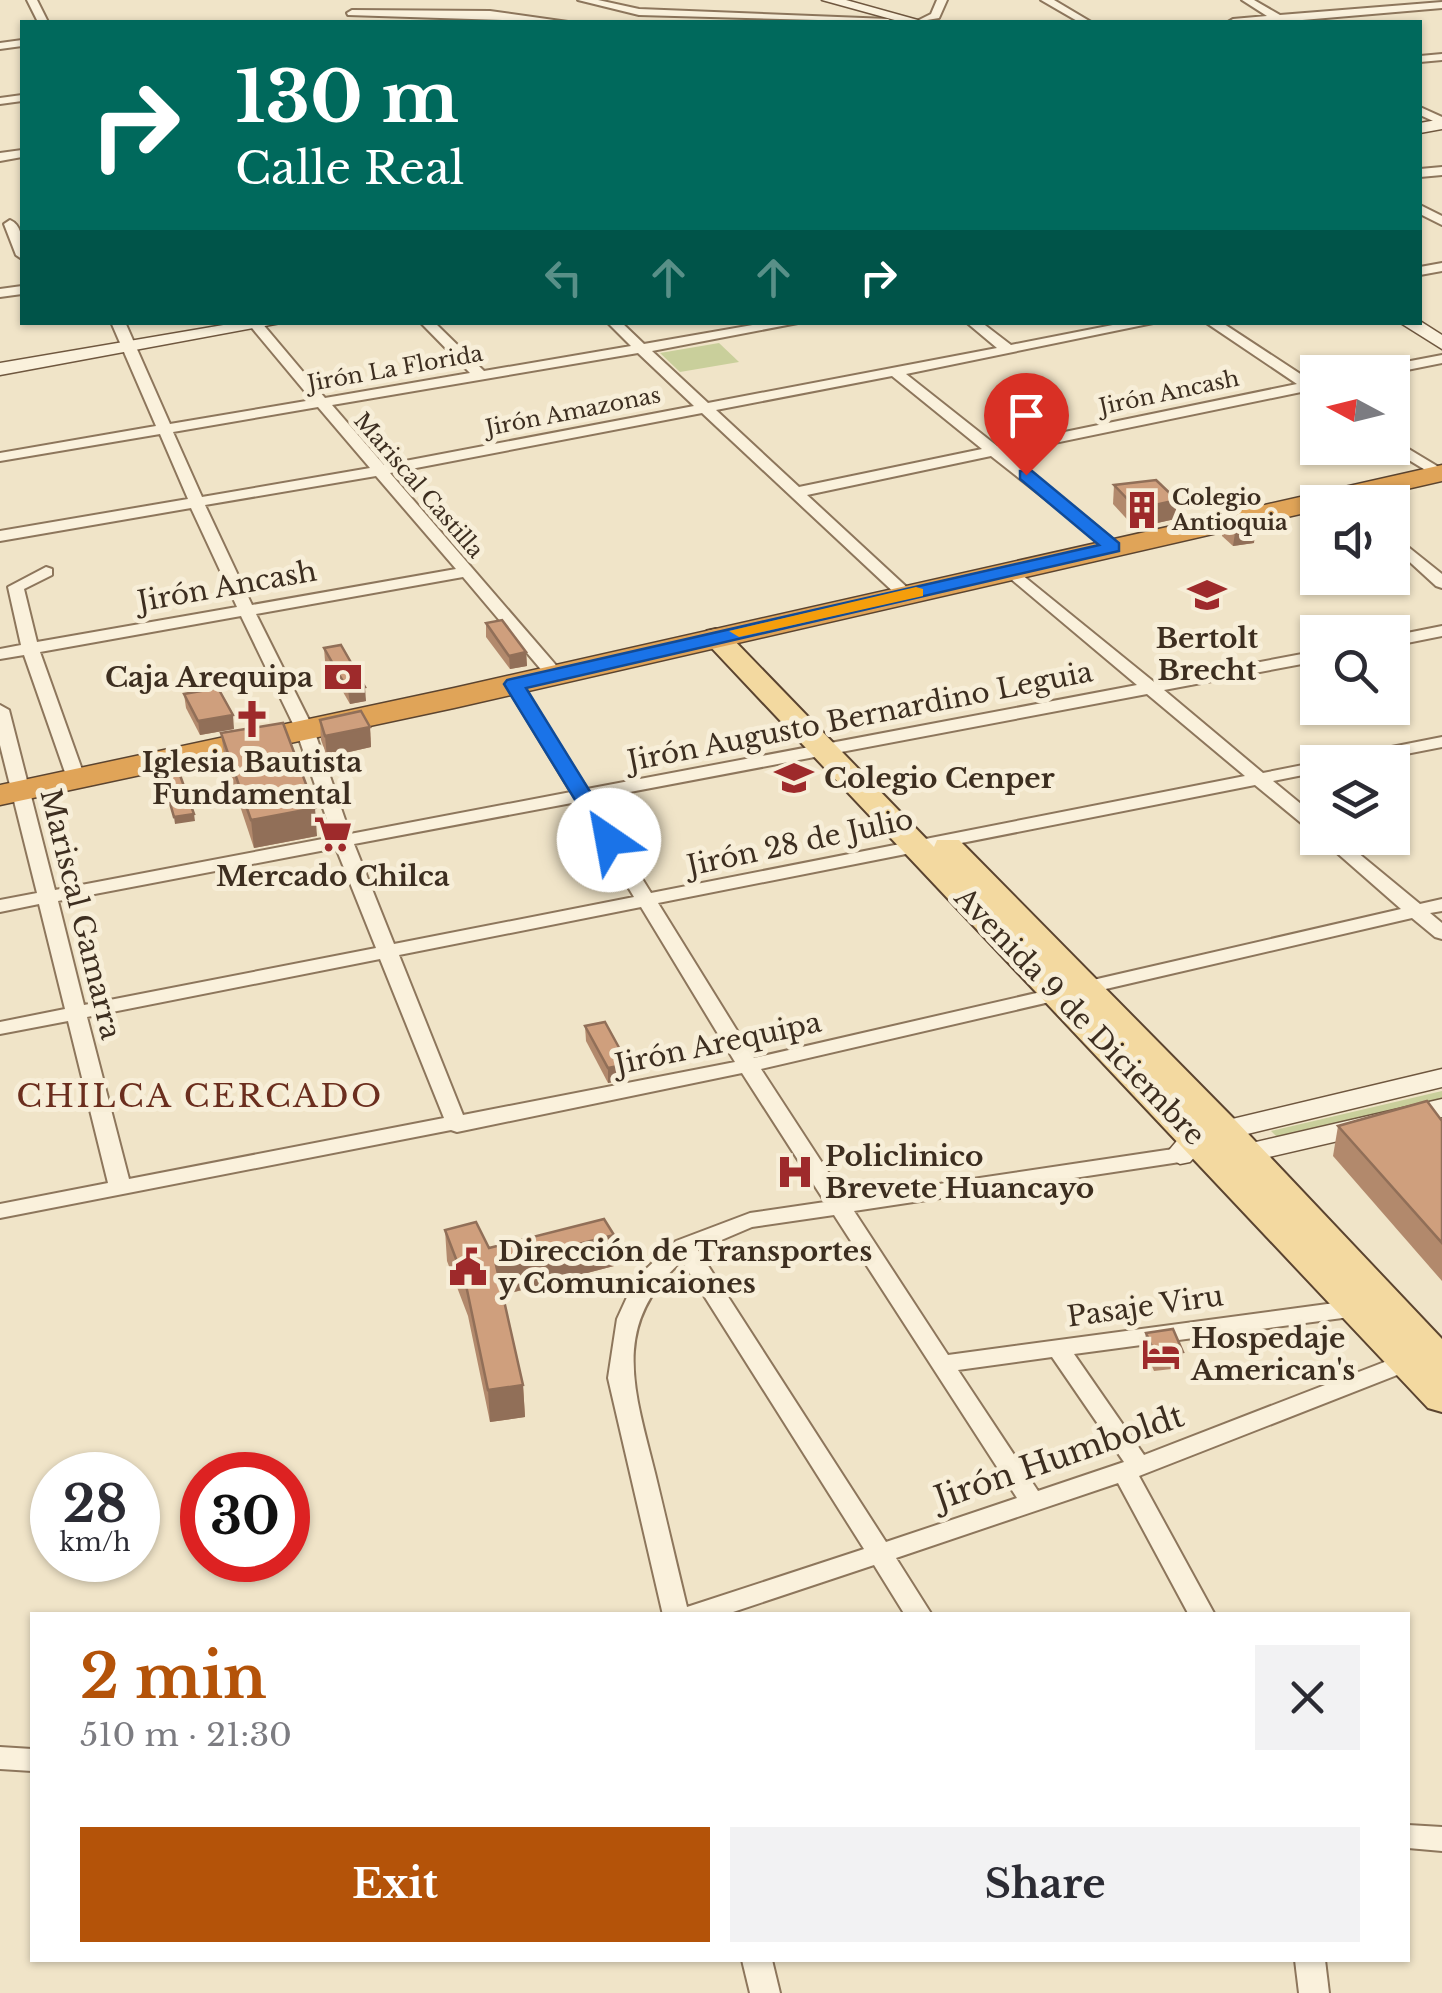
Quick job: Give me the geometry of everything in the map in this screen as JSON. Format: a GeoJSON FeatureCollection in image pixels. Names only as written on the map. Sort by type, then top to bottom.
{"type":"FeatureCollection","features":[{"type":"Feature","properties":{"kind":"highway"},"geometry":{"type":"LineString","coordinates":[[11,792],[555,675],[1441,474]]}},
{"type":"Feature","properties":{"kind":"main road","name":"Avenida 9 de Diciembre"},"geometry":{"type":"LineString","coordinates":[[728,634],[1072,992],[1358,1308],[1432,1358]]}},
{"type":"Feature","properties":{"kind":"main road","name":"Avenida 9 de Diciembre"},"geometry":{"type":"LineString","coordinates":[[1213,1147],[1432,1358],[1442,1398]]}},
{"type":"Feature","properties":{"kind":"street"},"geometry":{"type":"LineString","coordinates":[[583,0],[627,11],[753,20]]}},
{"type":"Feature","properties":{"kind":"street"},"geometry":{"type":"LineString","coordinates":[[684,0],[692,14]]}},
{"type":"Feature","properties":{"kind":"street"},"geometry":{"type":"LineString","coordinates":[[830,0],[857,10],[914,20]]}},
{"type":"Feature","properties":{"kind":"street"},"geometry":{"type":"LineString","coordinates":[[922,20],[940,10],[942,0]]}},
{"type":"Feature","properties":{"kind":"street"},"geometry":{"type":"LineString","coordinates":[[1046,0],[1082,20]]}},
{"type":"Feature","properties":{"kind":"street"},"geometry":{"type":"LineString","coordinates":[[1247,0],[1278,20]]}},
{"type":"Feature","properties":{"kind":"street"},"geometry":{"type":"LineString","coordinates":[[1290,20],[1442,5]]}},
{"type":"Feature","properties":{"kind":"street"},"geometry":{"type":"LineString","coordinates":[[352,13],[490,14],[544,20]]}},
{"type":"Feature","properties":{"kind":"street"},"geometry":{"type":"LineString","coordinates":[[11,224],[20,249]]}},
{"type":"Feature","properties":{"kind":"street"},"geometry":{"type":"LineString","coordinates":[[0,360],[201,325]]}},
{"type":"Feature","properties":{"kind":"street"},"geometry":{"type":"LineString","coordinates":[[0,369],[125,337],[244,325]]}},
{"type":"Feature","properties":{"kind":"street","name":"Mariscal Castilla"},"geometry":{"type":"LineString","coordinates":[[255,325],[318,404],[555,675]]}},
{"type":"Feature","properties":{"kind":"street"},"geometry":{"type":"LineString","coordinates":[[429,325],[481,376]]}},
{"type":"Feature","properties":{"kind":"street"},"geometry":{"type":"LineString","coordinates":[[617,325],[906,595]]}},
{"type":"Feature","properties":{"kind":"street","name":"Jirón La Florida"},"geometry":{"type":"LineString","coordinates":[[0,457],[780,325]]}},
{"type":"Feature","properties":{"kind":"street"},"geometry":{"type":"LineString","coordinates":[[976,325],[1008,350]]}},
{"type":"Feature","properties":{"kind":"street","name":"Jirón Amazonas"},"geometry":{"type":"LineString","coordinates":[[0,536],[377,471],[1137,325]]}},
{"type":"Feature","properties":{"kind":"street"},"geometry":{"type":"LineString","coordinates":[[1216,325],[1300,378]]}},
{"type":"Feature","properties":{"kind":"street"},"geometry":{"type":"LineString","coordinates":[[1413,325],[1442,344]]}},
{"type":"Feature","properties":{"kind":"street"},"geometry":{"type":"LineString","coordinates":[[125,337],[305,730],[343,841],[458,1124]]}},
{"type":"Feature","properties":{"kind":"street"},"geometry":{"type":"LineString","coordinates":[[1410,365],[1442,358]]}},
{"type":"Feature","properties":{"kind":"street"},"geometry":{"type":"LineString","coordinates":[[895,372],[1112,547]]}},
{"type":"Feature","properties":{"kind":"street","name":"Jirón Ancash"},"geometry":{"type":"LineString","coordinates":[[794,494],[1300,390]]}},
{"type":"Feature","properties":{"kind":"street"},"geometry":{"type":"LineString","coordinates":[[1410,454],[1441,474]]}},
{"type":"Feature","properties":{"kind":"street"},"geometry":{"type":"LineString","coordinates":[[1410,554],[1442,583]]}},
{"type":"Feature","properties":{"kind":"street"},"geometry":{"type":"LineString","coordinates":[[1011,570],[1300,813]]}},
{"type":"Feature","properties":{"kind":"street"},"geometry":{"type":"LineString","coordinates":[[46,572],[16,587],[31,648],[76,778]]}},
{"type":"Feature","properties":{"kind":"street","name":"Jirón Ancash"},"geometry":{"type":"LineString","coordinates":[[0,654],[464,572]]}},
{"type":"Feature","properties":{"kind":"street"},"geometry":{"type":"LineString","coordinates":[[1410,638],[1442,632]]}},
{"type":"Feature","properties":{"kind":"street","name":"Jirón Augusto Bernardino Leguia"},"geometry":{"type":"LineString","coordinates":[[0,906],[1300,660]]}},
{"type":"Feature","properties":{"kind":"street"},"geometry":{"type":"LineString","coordinates":[[514,684],[748,1066],[1032,1502]]}},
{"type":"Feature","properties":{"kind":"street","name":"Mariscal Gamarra"},"geometry":{"type":"LineString","coordinates":[[0,710],[11,792],[50,896],[121,1190]]}},
{"type":"Feature","properties":{"kind":"street"},"geometry":{"type":"LineString","coordinates":[[1410,748],[1442,742]]}},
{"type":"Feature","properties":{"kind":"street","name":"Jirón 28 de Julio"},"geometry":{"type":"LineString","coordinates":[[0,1028],[649,903],[929,842],[1300,771]]}},
{"type":"Feature","properties":{"kind":"street"},"geometry":{"type":"LineString","coordinates":[[1349,855],[1442,933]]}},
{"type":"Feature","properties":{"kind":"street","name":"Jirón Arequipa"},"geometry":{"type":"LineString","coordinates":[[0,1211],[748,1066],[1442,906]]}},
{"type":"Feature","properties":{"kind":"street"},"geometry":{"type":"LineString","coordinates":[[1213,1147],[1442,1078]]}},
{"type":"Feature","properties":{"kind":"street"},"geometry":{"type":"LineString","coordinates":[[675,1612],[620,1378],[620,1340],[630,1306],[684,1246],[712,1230],[750,1220],[1442,1108]]}},
{"type":"Feature","properties":{"kind":"street"},"geometry":{"type":"LineString","coordinates":[[684,1246],[918,1612]]}},
{"type":"Feature","properties":{"kind":"street","name":"Pasaje Viru"},"geometry":{"type":"LineString","coordinates":[[942,1364],[1358,1308]]}},
{"type":"Feature","properties":{"kind":"street"},"geometry":{"type":"LineString","coordinates":[[1058,1348],[1132,1469],[1201,1612]]}},
{"type":"Feature","properties":{"kind":"street","name":"Jirón Humboldt"},"geometry":{"type":"LineString","coordinates":[[703,1612],[1132,1469],[1432,1358]]}},
{"type":"Feature","properties":{"kind":"street"},"geometry":{"type":"LineString","coordinates":[[0,1758],[30,1760]]}},
{"type":"Feature","properties":{"kind":"street"},"geometry":{"type":"LineString","coordinates":[[1410,1837],[1442,1839]]}},
{"type":"Feature","properties":{"kind":"street"},"geometry":{"type":"LineString","coordinates":[[757,1962],[765,1993]]}},
{"type":"Feature","properties":{"kind":"street"},"geometry":{"type":"LineString","coordinates":[[1310,1962],[1314,1993]]}},
{"type":"Feature","properties":{"kind":"green space"},"geometry":{"type":"Polygon","coordinates":[[[719,343],[739,362],[680,372],[660,353],[719,343]]]}},
{"type":"Feature","properties":{"kind":"green space"},"geometry":{"type":"Polygon","coordinates":[[[1442,1091],[1442,1104],[1281,1141],[1271,1131],[1442,1091]]]}},
{"type":"Feature","properties":{"kind":"building"},"geometry":{"type":"Polygon","coordinates":[[[1156,480],[1177,500],[1137,509],[1114,485],[1156,480]]]}},
{"type":"Feature","properties":{"kind":"building"},"geometry":{"type":"Polygon","coordinates":[[[1243,519],[1255,530],[1235,533],[1223,523],[1243,519]]]}},
{"type":"Feature","properties":{"kind":"building"},"geometry":{"type":"Polygon","coordinates":[[[502,620],[526,652],[509,656],[486,623],[502,620]]]}},
{"type":"Feature","properties":{"kind":"building"},"geometry":{"type":"Polygon","coordinates":[[[341,645],[365,687],[348,690],[324,648],[341,645]]]}},
{"type":"Feature","properties":{"kind":"building"},"geometry":{"type":"Polygon","coordinates":[[[218,688],[233,715],[198,721],[184,694],[218,688]]]}},
{"type":"Feature","properties":{"kind":"building"},"geometry":{"type":"Polygon","coordinates":[[[361,711],[370,727],[325,736],[320,720],[361,711]]]}},
{"type":"Feature","properties":{"kind":"building"},"geometry":{"type":"Polygon","coordinates":[[[283,723],[315,808],[251,820],[221,733],[283,723]]]}},
{"type":"Feature","properties":{"kind":"building"},"geometry":{"type":"Polygon","coordinates":[[[176,764],[194,814],[174,817],[160,768],[176,764]]]}},
{"type":"Feature","properties":{"kind":"building"},"geometry":{"type":"Polygon","coordinates":[[[605,1022],[628,1064],[608,1068],[585,1026],[605,1022]]]}},
{"type":"Feature","properties":{"kind":"building"},"geometry":{"type":"Polygon","coordinates":[[[1427,1101],[1442,1121],[1442,1243],[1338,1126],[1427,1101]]]}},
{"type":"Feature","properties":{"kind":"building"},"geometry":{"type":"Polygon","coordinates":[[[604,1219],[614,1235],[496,1265],[523,1385],[488,1390],[466,1285],[445,1230],[476,1222],[489,1248],[604,1219]]]}},
{"type":"Feature","properties":{"kind":"building"},"geometry":{"type":"Polygon","coordinates":[[[1173,1329],[1183,1352],[1156,1356],[1146,1333],[1173,1329]]]}},
{"type":"Feature","properties":{"kind":"slow traffic"},"geometry":{"type":"LineString","coordinates":[[739,631],[916,593]]}},
{"type":"Feature","properties":{"kind":"place","name":"Colegio Antioquia"},"geometry":{"type":"Point","coordinates":[1142,510]}},
{"type":"Feature","properties":{"kind":"place","name":"Bertolt Brecht"},"geometry":{"type":"Point","coordinates":[1207,595]}},
{"type":"Feature","properties":{"kind":"place","name":"Caja Arequipa"},"geometry":{"type":"Point","coordinates":[343,677]}},
{"type":"Feature","properties":{"kind":"place","name":"Iglesia Bautista Fundamental"},"geometry":{"type":"Point","coordinates":[252,719]}},
{"type":"Feature","properties":{"kind":"place","name":"Colegio Cenper"},"geometry":{"type":"Point","coordinates":[794,778]}},
{"type":"Feature","properties":{"kind":"place","name":"Mercado Chilca"},"geometry":{"type":"Point","coordinates":[333,834]}},
{"type":"Feature","properties":{"kind":"place","name":"Policlinico Brevete Huancayo"},"geometry":{"type":"Point","coordinates":[795,1172]}},
{"type":"Feature","properties":{"kind":"place","name":"Dirección de Transportes y Comunicaiones"},"geometry":{"type":"Point","coordinates":[468,1267]}},
{"type":"Feature","properties":{"kind":"place","name":"Hospedaje American's"},"geometry":{"type":"Point","coordinates":[1161,1354]}},
{"type":"Feature","properties":{"kind":"district","name":"CHILCA CERCADO"},"geometry":{"type":"Point","coordinates":[200,1096]}},
{"type":"Feature","properties":{"kind":"route"},"geometry":{"type":"LineString","coordinates":[[609,840],[514,684],[1112,547],[1026,475]]}}]}
